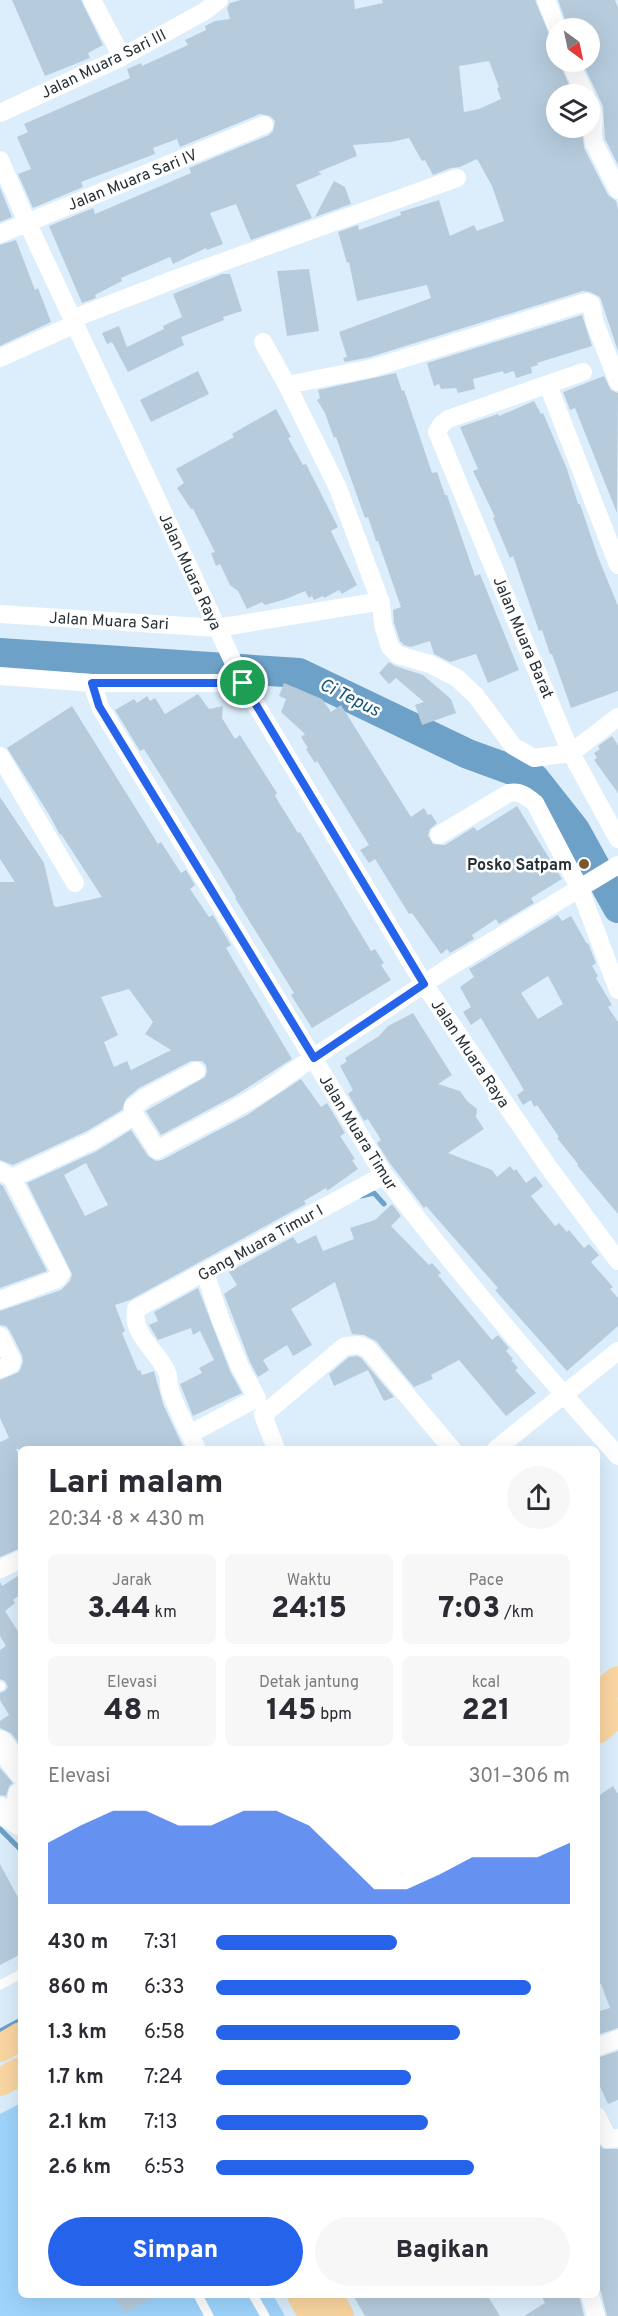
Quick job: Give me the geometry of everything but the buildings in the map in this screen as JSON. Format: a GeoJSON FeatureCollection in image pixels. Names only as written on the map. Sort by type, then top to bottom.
{"type":"FeatureCollection","features":[{"type":"Feature","properties":{"kind":"main road"},"geometry":{"type":"LineString","coordinates":[[600,1695],[618,1680]]}},
{"type":"Feature","properties":{"kind":"main road"},"geometry":{"type":"LineString","coordinates":[[600,1728],[618,1713]]}},
{"type":"Feature","properties":{"kind":"main road"},"geometry":{"type":"LineString","coordinates":[[0,1743],[18,1767]]}},
{"type":"Feature","properties":{"kind":"main road"},"geometry":{"type":"LineString","coordinates":[[0,2048],[18,2038]]}},
{"type":"Feature","properties":{"kind":"main road"},"geometry":{"type":"LineString","coordinates":[[0,2082],[18,2073]]}},
{"type":"Feature","properties":{"kind":"main road"},"geometry":{"type":"LineString","coordinates":[[303,2298],[313,2316]]}},
{"type":"Feature","properties":{"kind":"main road"},"geometry":{"type":"LineString","coordinates":[[331,2298],[340,2316]]}},
{"type":"Feature","properties":{"kind":"street"},"geometry":{"type":"LineString","coordinates":[[92,0],[122,57]]}},
{"type":"Feature","properties":{"kind":"street"},"geometry":{"type":"LineString","coordinates":[[546,0],[553,18]]}},
{"type":"Feature","properties":{"kind":"street","name":"Jalan Muara Sari III"},"geometry":{"type":"LineString","coordinates":[[0,113],[122,57],[208,4]]}},
{"type":"Feature","properties":{"kind":"street","name":"Jalan Muara Sari IV"},"geometry":{"type":"LineString","coordinates":[[0,234],[264,125]]}},
{"type":"Feature","properties":{"kind":"street"},"geometry":{"type":"LineString","coordinates":[[593,138],[618,190]]}},
{"type":"Feature","properties":{"kind":"street","name":"Jalan Muara Raya"},"geometry":{"type":"LineString","coordinates":[[0,160],[240,678],[424,984],[547,1165],[618,1261]]}},
{"type":"Feature","properties":{"kind":"street"},"geometry":{"type":"LineString","coordinates":[[0,358],[74,322],[178,278],[457,178]]}},
{"type":"Feature","properties":{"kind":"street"},"geometry":{"type":"LineString","coordinates":[[288,385],[373,368],[586,302],[591,304],[595,323],[618,382]]}},
{"type":"Feature","properties":{"kind":"street"},"geometry":{"type":"LineString","coordinates":[[263,342],[288,385],[338,488],[390,647],[398,655],[430,664],[457,678],[476,696],[513,746],[534,758],[571,753],[618,717]]}},
{"type":"Feature","properties":{"kind":"street"},"geometry":{"type":"LineString","coordinates":[[583,372],[548,385],[618,565]]}},
{"type":"Feature","properties":{"kind":"street","name":"Jalan Muara Barat"},"geometry":{"type":"LineString","coordinates":[[548,385],[448,419],[437,432],[571,753],[618,838]]}},
{"type":"Feature","properties":{"kind":"street","name":"Jalan Muara Sari"},"geometry":{"type":"LineString","coordinates":[[0,614],[217,628],[375,603]]}},
{"type":"Feature","properties":{"kind":"street"},"geometry":{"type":"LineString","coordinates":[[0,676],[92,683],[240,678]]}},
{"type":"Feature","properties":{"kind":"street","name":"Jalan Muara Timur"},"geometry":{"type":"LineString","coordinates":[[92,683],[99,706],[384,1175],[416,1218],[618,1456]]}},
{"type":"Feature","properties":{"kind":"street"},"geometry":{"type":"LineString","coordinates":[[0,756],[75,883]]}},
{"type":"Feature","properties":{"kind":"street"},"geometry":{"type":"LineString","coordinates":[[439,835],[509,793],[516,792],[525,795],[535,803],[585,886],[618,990]]}},
{"type":"Feature","properties":{"kind":"street"},"geometry":{"type":"LineString","coordinates":[[196,1071],[146,1097],[133,1107],[135,1115],[157,1150],[266,1092],[289,1074],[424,984],[617,865]]}},
{"type":"Feature","properties":{"kind":"street"},"geometry":{"type":"LineString","coordinates":[[0,1300],[60,1277],[6,1174],[92,1141],[135,1115]]}},
{"type":"Feature","properties":{"kind":"street","name":"Gang Muara Timur I"},"geometry":{"type":"LineString","coordinates":[[193,1442],[170,1390],[168,1373],[149,1348],[137,1325],[136,1309],[384,1175]]}},
{"type":"Feature","properties":{"kind":"street"},"geometry":{"type":"LineString","coordinates":[[193,1442],[256,1398],[240,1367],[220,1318],[205,1272]]}},
{"type":"Feature","properties":{"kind":"street"},"geometry":{"type":"LineString","coordinates":[[0,1336],[12,1360],[11,1364],[0,1369]]}},
{"type":"Feature","properties":{"kind":"street"},"geometry":{"type":"LineString","coordinates":[[275,1446],[264,1415],[345,1346],[359,1345],[368,1349],[449,1446]]}},
{"type":"Feature","properties":{"kind":"street"},"geometry":{"type":"LineString","coordinates":[[500,1446],[618,1351]]}},
{"type":"Feature","properties":{"kind":"street"},"geometry":{"type":"LineString","coordinates":[[0,1569],[18,1560]]}},
{"type":"Feature","properties":{"kind":"street"},"geometry":{"type":"LineString","coordinates":[[600,2046],[618,2038]]}},
{"type":"Feature","properties":{"kind":"street"},"geometry":{"type":"LineString","coordinates":[[600,2122],[608,2139],[618,2138]]}},
{"type":"Feature","properties":{"kind":"street"},"geometry":{"type":"LineString","coordinates":[[591,2298],[596,2316]]}},
{"type":"Feature","properties":{"kind":"lane"},"geometry":{"type":"LineString","coordinates":[[0,1985],[18,1976]]}},
{"type":"Feature","properties":{"kind":"lane"},"geometry":{"type":"LineString","coordinates":[[200,2298],[209,2316]]}},
{"type":"Feature","properties":{"kind":"lane"},"geometry":{"type":"LineString","coordinates":[[255,2298],[264,2316]]}},
{"type":"Feature","properties":{"kind":"shaded area"},"geometry":{"type":"Polygon","coordinates":[[[18,2105],[18,2298],[275,2298],[285,2316],[0,2316],[0,2114],[18,2105]]]}},
{"type":"Feature","properties":{"kind":"waterway","name":"Ci Tepus"},"geometry":{"type":"LineString","coordinates":[[0,653],[299,673],[468,754],[534,778],[575,830],[618,908]]}},
{"type":"Feature","properties":{"kind":"waterway"},"geometry":{"type":"LineString","coordinates":[[361,1196],[374,1193],[384,1204]]}},
{"type":"Feature","properties":{"kind":"waterway"},"geometry":{"type":"LineString","coordinates":[[0,1829],[18,1847]]}},
{"type":"Feature","properties":{"kind":"waterway"},"geometry":{"type":"LineString","coordinates":[[0,2031],[18,2022]]}},
{"type":"Feature","properties":{"kind":"place","name":"Posko Satpam"},"geometry":{"type":"Point","coordinates":[584,864]}},
{"type":"Feature","properties":{"kind":"route"},"geometry":{"type":"LineString","coordinates":[[92,683],[243,683],[424,984],[314,1058],[99,706],[92,683]]}}]}
